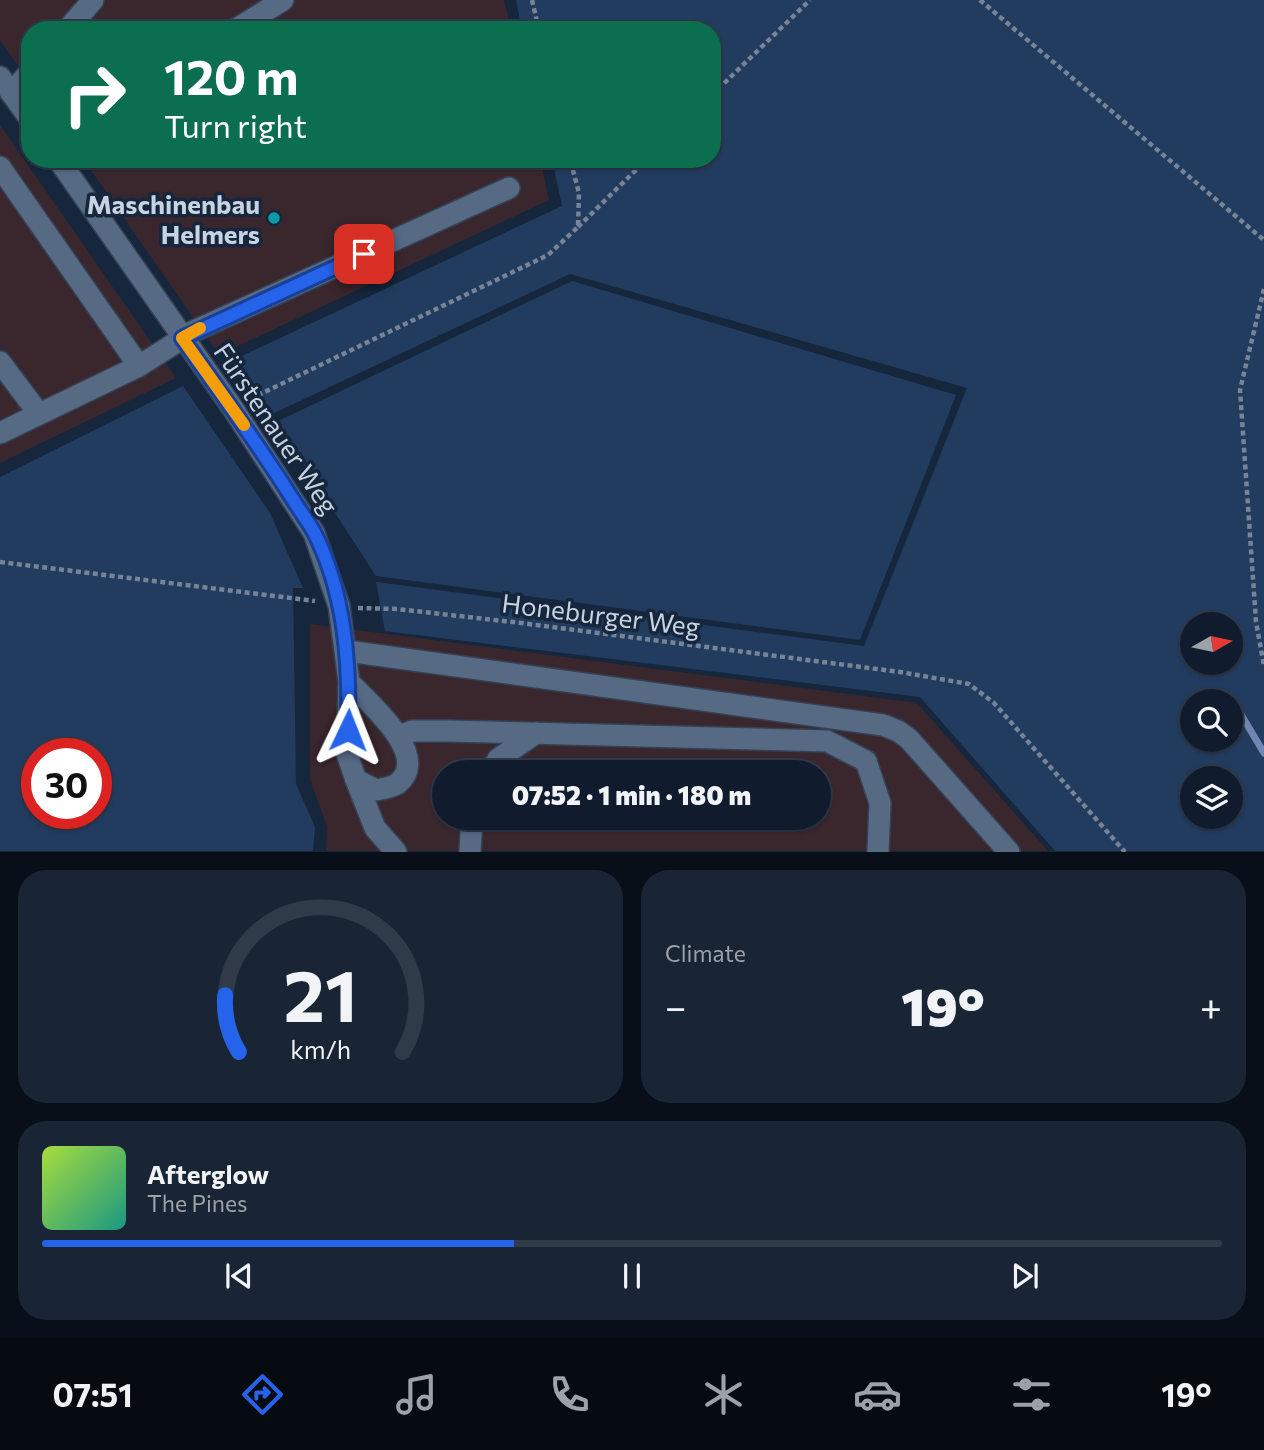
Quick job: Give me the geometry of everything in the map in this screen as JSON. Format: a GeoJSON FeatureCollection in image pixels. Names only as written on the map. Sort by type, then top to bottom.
{"type":"FeatureCollection","features":[{"type":"Feature","properties":{"kind":"street"},"geometry":{"type":"LineString","coordinates":[[75,21],[93,0]]}},
{"type":"Feature","properties":{"kind":"street"},"geometry":{"type":"LineString","coordinates":[[250,21],[284,0]]}},
{"type":"Feature","properties":{"kind":"street"},"geometry":{"type":"LineString","coordinates":[[6,85],[21,106]]}},
{"type":"Feature","properties":{"kind":"street"},"geometry":{"type":"LineString","coordinates":[[0,167],[139,366]]}},
{"type":"Feature","properties":{"kind":"street","name":"Fürstenauer Weg"},"geometry":{"type":"LineString","coordinates":[[64,168],[232,407],[314,533],[339,606],[347,650],[347,754],[375,828],[396,852]]}},
{"type":"Feature","properties":{"kind":"street"},"geometry":{"type":"LineString","coordinates":[[0,433],[139,366],[182,338],[509,188]]}},
{"type":"Feature","properties":{"kind":"street"},"geometry":{"type":"LineString","coordinates":[[0,362],[38,414]]}},
{"type":"Feature","properties":{"kind":"street"},"geometry":{"type":"LineString","coordinates":[[347,650],[883,725],[898,730],[909,739],[1009,852]]}},
{"type":"Feature","properties":{"kind":"street"},"geometry":{"type":"LineString","coordinates":[[349,681],[399,736],[407,752],[407,771],[396,785],[376,790],[355,780]]}},
{"type":"Feature","properties":{"kind":"street"},"geometry":{"type":"LineString","coordinates":[[399,736],[412,731],[827,741],[866,761],[880,803],[878,852]]}},
{"type":"Feature","properties":{"kind":"street"},"geometry":{"type":"LineString","coordinates":[[497,760],[536,733]]}},
{"type":"Feature","properties":{"kind":"street"},"geometry":{"type":"LineString","coordinates":[[470,852],[471,830]]}},
{"type":"Feature","properties":{"kind":"path"},"geometry":{"type":"LineString","coordinates":[[532,0],[537,21]]}},
{"type":"Feature","properties":{"kind":"path"},"geometry":{"type":"LineString","coordinates":[[721,86],[810,0]]}},
{"type":"Feature","properties":{"kind":"path"},"geometry":{"type":"LineString","coordinates":[[980,0],[1264,240]]}},
{"type":"Feature","properties":{"kind":"path"},"geometry":{"type":"LineString","coordinates":[[572,168],[579,192],[578,227]]}},
{"type":"Feature","properties":{"kind":"path"},"geometry":{"type":"LineString","coordinates":[[232,407],[548,255],[638,168]]}},
{"type":"Feature","properties":{"kind":"path"},"geometry":{"type":"LineString","coordinates":[[1264,289],[1240,390],[1256,622],[1264,666]]}},
{"type":"Feature","properties":{"kind":"path","name":"Honeburger Weg"},"geometry":{"type":"LineString","coordinates":[[0,562],[253,592],[339,606],[397,609],[535,625],[900,672],[969,684],[994,703],[1125,852]]}},
{"type":"Feature","properties":{"kind":"shaded area"},"geometry":{"type":"Polygon","coordinates":[[[0,0],[504,0],[509,21],[21,21],[21,70],[0,40],[0,0]]]}},
{"type":"Feature","properties":{"kind":"shaded area"},"geometry":{"type":"Polygon","coordinates":[[[516,0],[1264,0],[1264,851],[1055,851],[920,697],[385,631],[376,582],[864,646],[967,388],[570,274],[268,416],[229,362],[562,206],[554,168],[721,168],[721,21],[520,21],[516,0]]]}},
{"type":"Feature","properties":{"kind":"shaded area"},"geometry":{"type":"Polygon","coordinates":[[[0,125],[21,155],[21,168],[30,168],[176,378],[0,463],[0,125]]]}},
{"type":"Feature","properties":{"kind":"shaded area"},"geometry":{"type":"Polygon","coordinates":[[[89,168],[542,168],[549,200],[219,355],[89,168]]]}},
{"type":"Feature","properties":{"kind":"shaded area"},"geometry":{"type":"Polygon","coordinates":[[[572,281],[956,395],[860,640],[376,576],[276,422],[572,281]]]}},
{"type":"Feature","properties":{"kind":"shaded area"},"geometry":{"type":"Polygon","coordinates":[[[183,386],[270,513],[303,588],[293,588],[296,784],[315,827],[313,851],[0,851],[0,477],[183,386]]]}},
{"type":"Feature","properties":{"kind":"shaded area"},"geometry":{"type":"Polygon","coordinates":[[[310,624],[917,703],[1048,851],[326,851],[327,827],[310,779],[310,624]]]}},
{"type":"Feature","properties":{"kind":"waterway"},"geometry":{"type":"LineString","coordinates":[[1243,718],[1264,753]]}},
{"type":"Feature","properties":{"kind":"slow traffic"},"geometry":{"type":"LineString","coordinates":[[200,328],[182,338],[244,425]]}},
{"type":"Feature","properties":{"kind":"place","name":"Maschinenbau Helmers"},"geometry":{"type":"Point","coordinates":[274,218]}},
{"type":"Feature","properties":{"kind":"route"},"geometry":{"type":"LineString","coordinates":[[348,730],[347,650],[339,606],[314,533],[232,407],[182,338],[364,254]]}}]}
